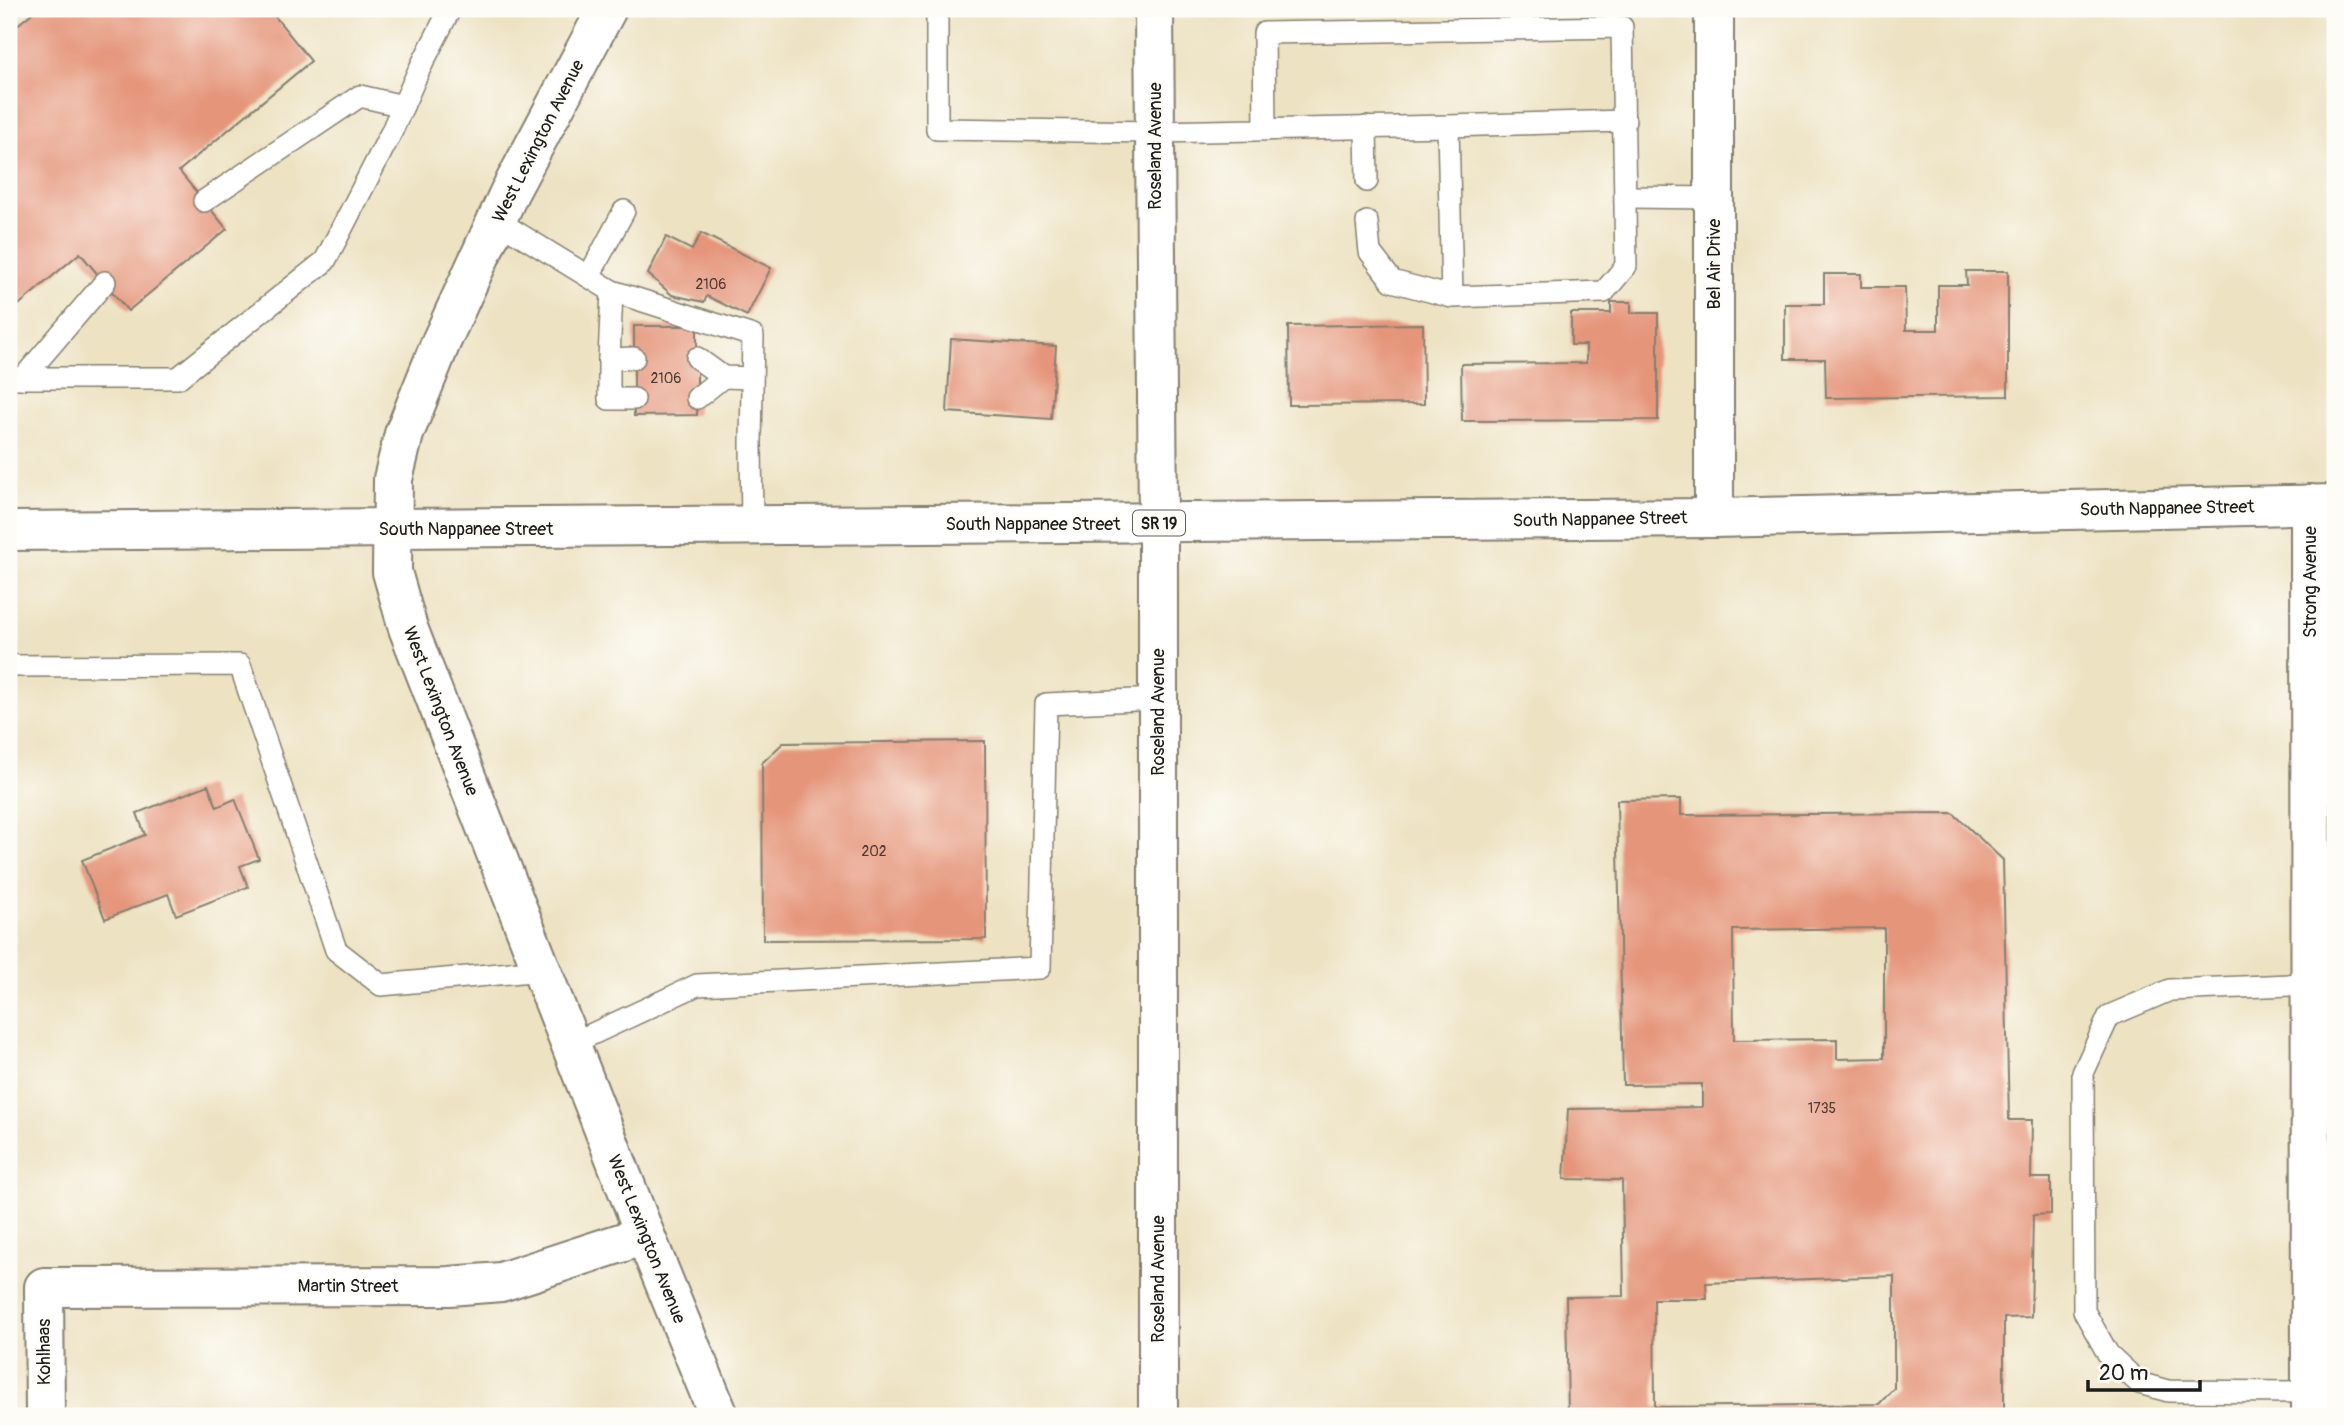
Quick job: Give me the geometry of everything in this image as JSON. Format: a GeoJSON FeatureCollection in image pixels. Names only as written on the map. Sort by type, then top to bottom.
{"type":"FeatureCollection","features":[{"type":"Feature","properties":{"kind":"main road","name":"West Lexington Avenue"},"geometry":{"type":"LineString","coordinates":[[607,9],[496,220],[441,342],[404,434],[393,479],[392,572],[408,628],[645,1235],[719,1416]]}},
{"type":"Feature","properties":{"kind":"main road","name":"Roseland Avenue"},"geometry":{"type":"LineString","coordinates":[[1154,9],[1158,523],[1158,1416]]}},
{"type":"Feature","properties":{"kind":"main road","name":"Bel Air Drive"},"geometry":{"type":"LineString","coordinates":[[1714,9],[1714,518]]}},
{"type":"Feature","properties":{"kind":"main road","name":"South Nappanee Street"},"geometry":{"type":"LineString","coordinates":[[9,531],[1714,518],[2323,504]]}},
{"type":"Feature","properties":{"kind":"main road","name":"Strong Avenue"},"geometry":{"type":"LineString","coordinates":[[2311,1404],[2311,984],[2323,504]]}},
{"type":"Feature","properties":{"kind":"main road","name":"Martin Street"},"geometry":{"type":"LineString","coordinates":[[44,1287],[449,1286],[501,1282],[645,1235]]}},
{"type":"Feature","properties":{"kind":"main road","name":"Kohlhaas"},"geometry":{"type":"LineString","coordinates":[[44,1287],[44,1416]]}},
{"type":"Feature","properties":{"kind":"lane"},"geometry":{"type":"LineString","coordinates":[[16,378],[178,378],[325,261],[450,9]]}},
{"type":"Feature","properties":{"kind":"lane"},"geometry":{"type":"LineString","coordinates":[[937,14],[937,129],[1156,132],[1625,121]]}},
{"type":"Feature","properties":{"kind":"lane"},"geometry":{"type":"LineString","coordinates":[[1265,129],[1264,33],[1622,27],[1626,266],[1604,292],[1452,296],[1392,281],[1370,252],[1367,222]]}},
{"type":"Feature","properties":{"kind":"lane"},"geometry":{"type":"LineString","coordinates":[[204,201],[359,96],[403,106]]}},
{"type":"Feature","properties":{"kind":"lane"},"geometry":{"type":"LineString","coordinates":[[1448,126],[1452,296]]}},
{"type":"Feature","properties":{"kind":"lane"},"geometry":{"type":"LineString","coordinates":[[1366,127],[1367,181]]}},
{"type":"Feature","properties":{"kind":"lane"},"geometry":{"type":"LineString","coordinates":[[1626,197],[1714,198]]}},
{"type":"Feature","properties":{"kind":"lane"},"geometry":{"type":"LineString","coordinates":[[589,276],[624,211]]}},
{"type":"Feature","properties":{"kind":"lane"},"geometry":{"type":"LineString","coordinates":[[496,220],[612,291],[754,336],[752,526]]}},
{"type":"Feature","properties":{"kind":"lane"},"geometry":{"type":"LineString","coordinates":[[16,378],[105,282]]}},
{"type":"Feature","properties":{"kind":"lane"},"geometry":{"type":"LineString","coordinates":[[612,291],[609,400],[634,399]]}},
{"type":"Feature","properties":{"kind":"lane"},"geometry":{"type":"LineString","coordinates":[[609,359],[634,358]]}},
{"type":"Feature","properties":{"kind":"lane"},"geometry":{"type":"LineString","coordinates":[[697,358],[723,377],[752,378]]}},
{"type":"Feature","properties":{"kind":"lane"},"geometry":{"type":"LineString","coordinates":[[697,398],[723,377]]}},
{"type":"Feature","properties":{"kind":"lane"},"geometry":{"type":"LineString","coordinates":[[9,666],[240,665],[336,950],[381,985],[542,970]]}},
{"type":"Feature","properties":{"kind":"lane"},"geometry":{"type":"LineString","coordinates":[[570,1044],[697,985],[1040,968],[1046,704],[1158,699]]}},
{"type":"Feature","properties":{"kind":"lane"},"geometry":{"type":"LineString","coordinates":[[2311,984],[2170,990],[2109,1016],[2083,1073],[2084,1311],[2108,1354],[2140,1383],[2168,1391],[2311,1404]]}},
{"type":"Feature","properties":{"kind":"building"},"geometry":{"type":"Polygon","coordinates":[[[37,9],[269,9],[311,61],[179,171],[227,229],[128,311],[80,253],[9,313],[9,32],[37,9]]]}},
{"type":"Feature","properties":{"kind":"building"},"geometry":{"type":"Polygon","coordinates":[[[701,233],[771,268],[747,316],[707,296],[704,302],[672,295],[648,274],[666,237],[692,250],[701,233]]]}},
{"type":"Feature","properties":{"kind":"building"},"geometry":{"type":"Polygon","coordinates":[[[1966,271],[2008,271],[2008,396],[1826,398],[1825,359],[1785,359],[1785,304],[1824,304],[1824,274],[1861,274],[1861,287],[1905,287],[1906,330],[1938,330],[1938,285],[1967,285],[1966,271]]]}},
{"type":"Feature","properties":{"kind":"building"},"geometry":{"type":"Polygon","coordinates":[[[1611,302],[1631,302],[1631,313],[1658,313],[1658,420],[1462,421],[1461,364],[1586,363],[1586,345],[1571,345],[1571,313],[1611,313],[1611,302]]]}},
{"type":"Feature","properties":{"kind":"building"},"geometry":{"type":"Polygon","coordinates":[[[1423,324],[1424,404],[1289,405],[1288,326],[1423,324]]]}},
{"type":"Feature","properties":{"kind":"building"},"geometry":{"type":"Polygon","coordinates":[[[634,326],[697,326],[697,415],[634,416],[634,326]]]}},
{"type":"Feature","properties":{"kind":"building"},"geometry":{"type":"Polygon","coordinates":[[[951,339],[1056,346],[1051,419],[947,412],[951,339]]]}},
{"type":"Feature","properties":{"kind":"building"},"geometry":{"type":"Polygon","coordinates":[[[985,741],[986,939],[763,940],[762,763],[783,743],[985,741]]]}},
{"type":"Feature","properties":{"kind":"building"},"geometry":{"type":"Polygon","coordinates":[[[208,785],[217,807],[235,799],[259,859],[240,866],[248,887],[176,915],[168,894],[105,919],[82,860],[145,835],[137,813],[208,785]]]}},
{"type":"Feature","properties":{"kind":"building"},"geometry":{"type":"Polygon","coordinates":[[[1681,799],[1681,815],[1953,813],[2003,860],[2009,1120],[2032,1120],[2031,1178],[2051,1178],[2051,1214],[2033,1215],[2031,1317],[2004,1318],[2004,1416],[1568,1416],[1566,1297],[1624,1296],[1622,1180],[1564,1179],[1568,1109],[1702,1107],[1702,1084],[1623,1085],[1617,800],[1681,799]],[[1884,928],[1733,930],[1734,1040],[1837,1039],[1837,1059],[1884,1058],[1884,928]],[[1894,1276],[1706,1283],[1707,1299],[1654,1299],[1655,1407],[1879,1404],[1894,1388],[1894,1276]]]}}]}
